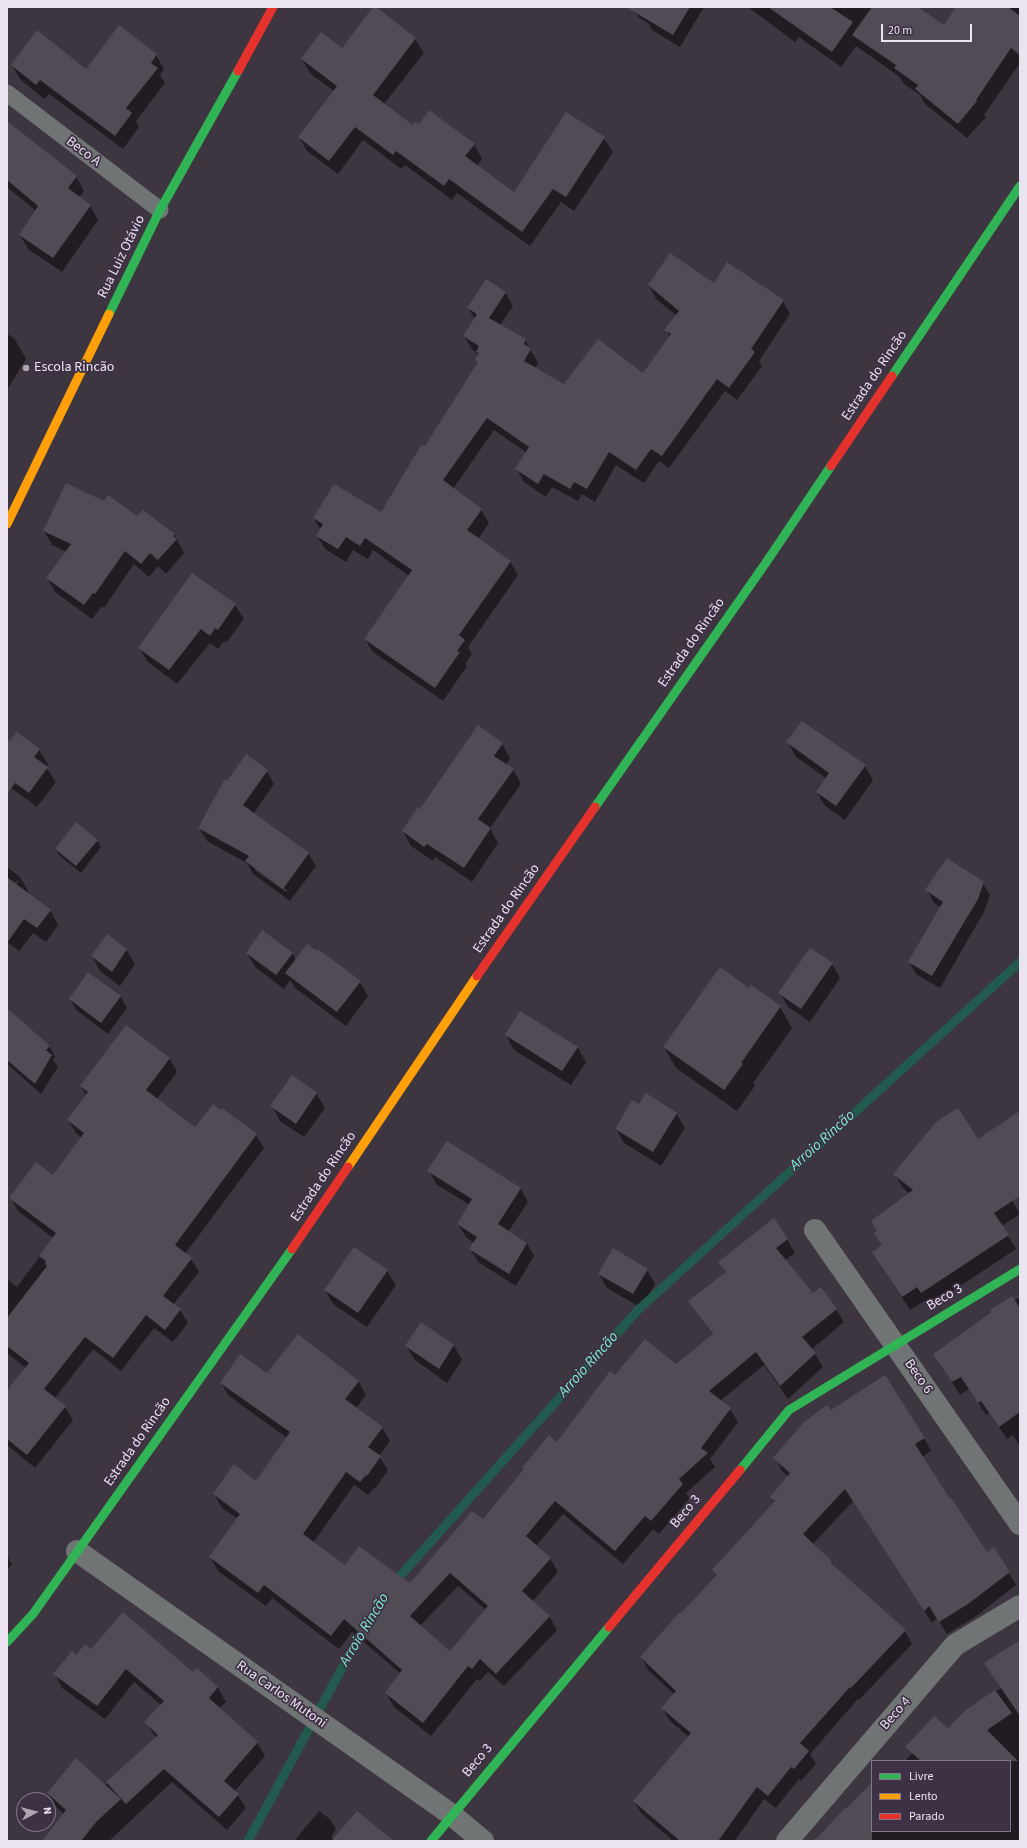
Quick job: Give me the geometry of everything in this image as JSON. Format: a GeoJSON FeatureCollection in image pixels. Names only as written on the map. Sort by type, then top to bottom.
{"type":"FeatureCollection","features":[{"type":"Feature","properties":{"kind":"street","name":"Rua Luiz Otávio"},"geometry":{"type":"LineString","coordinates":[[7,524],[160,210],[273,7]]}},
{"type":"Feature","properties":{"kind":"street","name":"Estrada do Rincão"},"geometry":{"type":"LineString","coordinates":[[7,1642],[33,1614],[299,1239],[472,984],[764,564],[1020,186]]}},
{"type":"Feature","properties":{"kind":"street","name":"Beco 6"},"geometry":{"type":"LineString","coordinates":[[815,1230],[1020,1524]]}},
{"type":"Feature","properties":{"kind":"street","name":"Beco 3"},"geometry":{"type":"LineString","coordinates":[[431,1841],[789,1410],[1020,1269]]}},
{"type":"Feature","properties":{"kind":"street","name":"Rua Carlos Mutoni"},"geometry":{"type":"LineString","coordinates":[[78,1551],[452,1815],[483,1841]]}},
{"type":"Feature","properties":{"kind":"street","name":"Beco 4"},"geometry":{"type":"LineString","coordinates":[[787,1841],[955,1645],[1020,1606]]}},
{"type":"Feature","properties":{"kind":"lane","name":"Beco A"},"geometry":{"type":"LineString","coordinates":[[7,94],[160,210]]}},
{"type":"Feature","properties":{"kind":"building"},"geometry":{"type":"Polygon","coordinates":[[[373,7],[376,7],[416,38],[373,95],[413,125],[415,122],[419,124],[429,110],[475,144],[465,156],[514,192],[566,112],[605,137],[566,197],[553,189],[522,232],[449,179],[444,186],[396,151],[393,155],[355,127],[329,161],[298,137],[337,86],[301,59],[321,32],[342,48],[373,7]]]}},
{"type":"Feature","properties":{"kind":"building"},"geometry":{"type":"Polygon","coordinates":[[[626,7],[690,7],[673,35],[626,7]]]}},
{"type":"Feature","properties":{"kind":"building"},"geometry":{"type":"Polygon","coordinates":[[[768,7],[830,7],[853,22],[832,52],[768,7]]]}},
{"type":"Feature","properties":{"kind":"building"},"geometry":{"type":"Polygon","coordinates":[[[872,7],[918,7],[944,25],[956,7],[1008,7],[1020,16],[1020,55],[1011,48],[976,100],[977,101],[958,124],[915,89],[918,85],[894,68],[896,65],[852,35],[872,7]]]}},
{"type":"Feature","properties":{"kind":"building"},"geometry":{"type":"Polygon","coordinates":[[[119,25],[157,54],[151,63],[158,68],[126,108],[132,113],[115,136],[40,80],[36,85],[11,65],[37,30],[86,69],[119,25]]]}},
{"type":"Feature","properties":{"kind":"building"},"geometry":{"type":"Polygon","coordinates":[[[7,121],[77,176],[68,188],[91,205],[53,258],[19,235],[38,206],[7,180],[7,121]]]}},
{"type":"Feature","properties":{"kind":"building"},"geometry":{"type":"Polygon","coordinates":[[[670,253],[714,283],[727,262],[784,300],[751,349],[755,352],[729,388],[717,379],[662,456],[651,449],[636,470],[609,452],[587,489],[574,482],[570,489],[544,474],[538,484],[515,469],[529,447],[487,418],[443,480],[482,509],[467,530],[511,561],[459,635],[465,640],[457,651],[460,652],[435,688],[364,639],[412,570],[365,538],[360,546],[346,537],[338,549],[316,536],[323,524],[313,518],[334,484],[381,512],[422,444],[425,446],[478,362],[475,360],[479,353],[476,352],[479,346],[463,336],[477,314],[467,308],[486,279],[506,292],[489,318],[526,339],[524,344],[531,349],[524,361],[564,384],[598,339],[643,373],[671,334],[664,330],[679,311],[648,285],[670,253]]]}},
{"type":"Feature","properties":{"kind":"building"},"geometry":{"type":"Polygon","coordinates":[[[66,483],[104,501],[108,495],[137,516],[143,510],[175,534],[173,536],[177,539],[158,560],[150,553],[141,564],[125,551],[95,594],[93,593],[84,605],[46,578],[71,544],[43,531],[66,483]]]}},
{"type":"Feature","properties":{"kind":"building"},"geometry":{"type":"Polygon","coordinates":[[[192,573],[236,604],[218,630],[215,628],[210,636],[201,629],[169,670],[138,648],[192,573]]]}},
{"type":"Feature","properties":{"kind":"building"},"geometry":{"type":"Polygon","coordinates":[[[802,721],[866,765],[836,806],[816,792],[829,773],[786,742],[802,721]]]}},
{"type":"Feature","properties":{"kind":"building"},"geometry":{"type":"Polygon","coordinates":[[[478,725],[503,743],[494,756],[514,769],[478,819],[491,828],[464,868],[427,844],[424,847],[402,831],[418,807],[420,809],[478,725]]]}},
{"type":"Feature","properties":{"kind":"building"},"geometry":{"type":"Polygon","coordinates":[[[17,732],[40,749],[34,757],[48,767],[29,793],[15,783],[7,794],[7,738],[10,741],[17,732]]]}},
{"type":"Feature","properties":{"kind":"building"},"geometry":{"type":"Polygon","coordinates":[[[246,754],[268,770],[243,805],[309,853],[283,889],[245,861],[249,856],[198,828],[225,779],[227,781],[246,754]]]}},
{"type":"Feature","properties":{"kind":"building"},"geometry":{"type":"Polygon","coordinates":[[[76,822],[98,840],[76,866],[55,849],[76,822]]]}},
{"type":"Feature","properties":{"kind":"building"},"geometry":{"type":"Polygon","coordinates":[[[947,858],[984,882],[978,899],[932,976],[908,962],[943,902],[925,890],[947,858]]]}},
{"type":"Feature","properties":{"kind":"building"},"geometry":{"type":"Polygon","coordinates":[[[7,877],[51,910],[37,928],[24,919],[7,943],[7,877]]]}},
{"type":"Feature","properties":{"kind":"building"},"geometry":{"type":"Polygon","coordinates":[[[262,930],[293,953],[276,975],[246,953],[262,930]]]}},
{"type":"Feature","properties":{"kind":"building"},"geometry":{"type":"Polygon","coordinates":[[[107,934],[127,949],[112,972],[91,956],[107,934]]]}},
{"type":"Feature","properties":{"kind":"building"},"geometry":{"type":"Polygon","coordinates":[[[307,944],[317,951],[318,949],[361,981],[337,1012],[285,973],[307,944]]]}},
{"type":"Feature","properties":{"kind":"building"},"geometry":{"type":"Polygon","coordinates":[[[810,948],[833,963],[801,1009],[778,993],[810,948]]]}},
{"type":"Feature","properties":{"kind":"building"},"geometry":{"type":"Polygon","coordinates":[[[720,967],[749,988],[751,985],[781,1006],[724,1090],[663,1047],[720,967]]]}},
{"type":"Feature","properties":{"kind":"building"},"geometry":{"type":"Polygon","coordinates":[[[88,972],[121,996],[101,1023],[69,999],[88,972]]]}},
{"type":"Feature","properties":{"kind":"building"},"geometry":{"type":"Polygon","coordinates":[[[7,1008],[50,1046],[46,1050],[52,1055],[35,1084],[7,1060],[7,1008]]]}},
{"type":"Feature","properties":{"kind":"building"},"geometry":{"type":"Polygon","coordinates":[[[520,1011],[578,1047],[562,1071],[505,1035],[520,1011]]]}},
{"type":"Feature","properties":{"kind":"building"},"geometry":{"type":"Polygon","coordinates":[[[126,1025],[170,1058],[146,1090],[195,1127],[213,1104],[220,1110],[222,1108],[257,1134],[175,1245],[192,1258],[163,1296],[181,1309],[165,1330],[146,1315],[113,1358],[85,1337],[44,1389],[66,1406],[27,1455],[7,1439],[7,1390],[29,1363],[7,1346],[7,1318],[47,1266],[45,1264],[46,1261],[39,1256],[56,1233],[9,1198],[36,1162],[53,1175],[84,1133],[67,1120],[88,1092],[80,1086],[126,1025]]]}},
{"type":"Feature","properties":{"kind":"building"},"geometry":{"type":"Polygon","coordinates":[[[292,1075],[317,1093],[296,1124],[270,1106],[292,1075]]]}},
{"type":"Feature","properties":{"kind":"building"},"geometry":{"type":"Polygon","coordinates":[[[646,1093],[677,1113],[653,1152],[615,1129],[632,1100],[639,1104],[646,1093]]]}},
{"type":"Feature","properties":{"kind":"building"},"geometry":{"type":"Polygon","coordinates":[[[958,1108],[978,1139],[1020,1111],[1020,1196],[994,1213],[1009,1235],[921,1293],[917,1287],[902,1297],[872,1252],[882,1245],[874,1233],[877,1231],[871,1221],[913,1190],[893,1174],[936,1122],[958,1108]]]}},
{"type":"Feature","properties":{"kind":"building"},"geometry":{"type":"Polygon","coordinates":[[[447,1141],[521,1188],[498,1224],[527,1243],[509,1274],[469,1249],[477,1237],[457,1224],[472,1199],[427,1171],[447,1141]]]}},
{"type":"Feature","properties":{"kind":"building"},"geometry":{"type":"Polygon","coordinates":[[[774,1218],[788,1239],[776,1248],[813,1293],[821,1287],[837,1309],[802,1337],[816,1353],[780,1386],[756,1352],[709,1391],[731,1408],[701,1448],[708,1453],[679,1479],[683,1484],[651,1521],[645,1516],[615,1551],[555,1501],[526,1536],[551,1558],[522,1591],[550,1616],[496,1674],[480,1659],[472,1669],[468,1666],[423,1723],[385,1693],[402,1670],[344,1619],[331,1636],[264,1585],[258,1593],[209,1557],[240,1514],[213,1494],[234,1464],[256,1481],[290,1432],[220,1383],[240,1354],[267,1373],[298,1334],[359,1381],[345,1399],[383,1427],[368,1447],[381,1456],[367,1476],[366,1475],[360,1482],[346,1472],[303,1534],[345,1565],[359,1546],[410,1583],[472,1511],[483,1519],[524,1469],[522,1468],[549,1435],[557,1442],[610,1371],[615,1375],[645,1339],[676,1364],[713,1334],[688,1301],[726,1272],[718,1262],[774,1218]],[[450,1573],[410,1616],[450,1651],[488,1606],[450,1573]]]}},
{"type":"Feature","properties":{"kind":"building"},"geometry":{"type":"Polygon","coordinates":[[[354,1247],[388,1270],[358,1313],[324,1290],[354,1247]]]}},
{"type":"Feature","properties":{"kind":"building"},"geometry":{"type":"Polygon","coordinates":[[[613,1248],[648,1269],[633,1294],[598,1274],[613,1248]]]}},
{"type":"Feature","properties":{"kind":"building"},"geometry":{"type":"Polygon","coordinates":[[[1012,1296],[1020,1308],[1020,1412],[999,1427],[981,1401],[978,1403],[961,1377],[952,1382],[933,1354],[992,1312],[990,1310],[1012,1296]]]}},
{"type":"Feature","properties":{"kind":"building"},"geometry":{"type":"Polygon","coordinates":[[[421,1322],[454,1345],[439,1369],[405,1346],[421,1322]]]}},
{"type":"Feature","properties":{"kind":"building"},"geometry":{"type":"Polygon","coordinates":[[[885,1375],[925,1438],[915,1444],[950,1499],[951,1498],[987,1552],[994,1547],[1010,1572],[968,1604],[939,1622],[929,1606],[924,1611],[845,1489],[803,1534],[832,1561],[831,1563],[906,1630],[851,1688],[850,1687],[800,1743],[809,1751],[794,1769],[791,1767],[768,1796],[757,1787],[718,1841],[680,1841],[633,1801],[691,1733],[661,1708],[676,1691],[640,1657],[680,1612],[681,1613],[717,1575],[712,1570],[775,1501],[770,1497],[790,1473],[773,1458],[804,1422],[827,1405],[831,1410],[885,1375]]]}},
{"type":"Feature","properties":{"kind":"building"},"geometry":{"type":"Polygon","coordinates":[[[123,1612],[193,1672],[197,1668],[218,1687],[209,1698],[258,1742],[224,1781],[239,1794],[219,1817],[164,1769],[126,1804],[106,1782],[158,1735],[144,1722],[164,1701],[126,1669],[97,1706],[53,1674],[72,1651],[76,1655],[85,1644],[91,1649],[123,1612]]]}},
{"type":"Feature","properties":{"kind":"building"},"geometry":{"type":"Polygon","coordinates":[[[1020,1640],[1020,1716],[984,1663],[1020,1640]]]}},
{"type":"Feature","properties":{"kind":"building"},"geometry":{"type":"Polygon","coordinates":[[[995,1690],[1012,1713],[987,1730],[1018,1761],[920,1760],[905,1747],[934,1716],[948,1728],[966,1710],[995,1690]]]}},
{"type":"Feature","properties":{"kind":"building"},"geometry":{"type":"Polygon","coordinates":[[[76,1758],[121,1799],[97,1821],[81,1841],[42,1841],[49,1832],[56,1832],[56,1823],[66,1810],[56,1801],[56,1792],[48,1792],[76,1758]]]}},
{"type":"Feature","properties":{"kind":"building"},"geometry":{"type":"Polygon","coordinates":[[[871,1783],[872,1841],[814,1841],[846,1807],[847,1808],[871,1783]]]}},
{"type":"Feature","properties":{"kind":"building"},"geometry":{"type":"Polygon","coordinates":[[[357,1811],[394,1841],[331,1841],[357,1811]]]}},
{"type":"Feature","properties":{"kind":"waterway","name":"Arroio Rincão"},"geometry":{"type":"LineString","coordinates":[[393,1584],[637,1311],[1020,962]]}},
{"type":"Feature","properties":{"kind":"waterway","name":"Arroio Rincão"},"geometry":{"type":"LineString","coordinates":[[248,1841],[366,1624]]}},
{"type":"Feature","properties":{"kind":"traffic: fast"},"geometry":{"type":"LineString","coordinates":[[109,314],[160,210],[238,71]]}},
{"type":"Feature","properties":{"kind":"traffic: fast"},"geometry":{"type":"LineString","coordinates":[[892,376],[1020,186]]}},
{"type":"Feature","properties":{"kind":"traffic: fast"},"geometry":{"type":"LineString","coordinates":[[595,807],[765,564],[831,466]]}},
{"type":"Feature","properties":{"kind":"traffic: fast"},"geometry":{"type":"LineString","coordinates":[[7,1642],[33,1614],[292,1249]]}},
{"type":"Feature","properties":{"kind":"traffic: fast"},"geometry":{"type":"LineString","coordinates":[[740,1470],[789,1410],[1020,1269]]}},
{"type":"Feature","properties":{"kind":"traffic: fast"},"geometry":{"type":"LineString","coordinates":[[431,1841],[609,1627]]}},
{"type":"Feature","properties":{"kind":"traffic: slow"},"geometry":{"type":"LineString","coordinates":[[7,524],[109,314]]}},
{"type":"Feature","properties":{"kind":"traffic: slow"},"geometry":{"type":"LineString","coordinates":[[348,1167],[477,976]]}},
{"type":"Feature","properties":{"kind":"traffic: jam"},"geometry":{"type":"LineString","coordinates":[[238,71],[273,7]]}},
{"type":"Feature","properties":{"kind":"traffic: jam"},"geometry":{"type":"LineString","coordinates":[[831,466],[892,376]]}},
{"type":"Feature","properties":{"kind":"traffic: jam"},"geometry":{"type":"LineString","coordinates":[[477,976],[595,807]]}},
{"type":"Feature","properties":{"kind":"traffic: jam"},"geometry":{"type":"LineString","coordinates":[[292,1249],[348,1167]]}},
{"type":"Feature","properties":{"kind":"traffic: jam"},"geometry":{"type":"LineString","coordinates":[[609,1627],[740,1470]]}},
{"type":"Feature","properties":{"kind":"place","name":"Escola Rincão"},"geometry":{"type":"Point","coordinates":[26,368]}}]}
